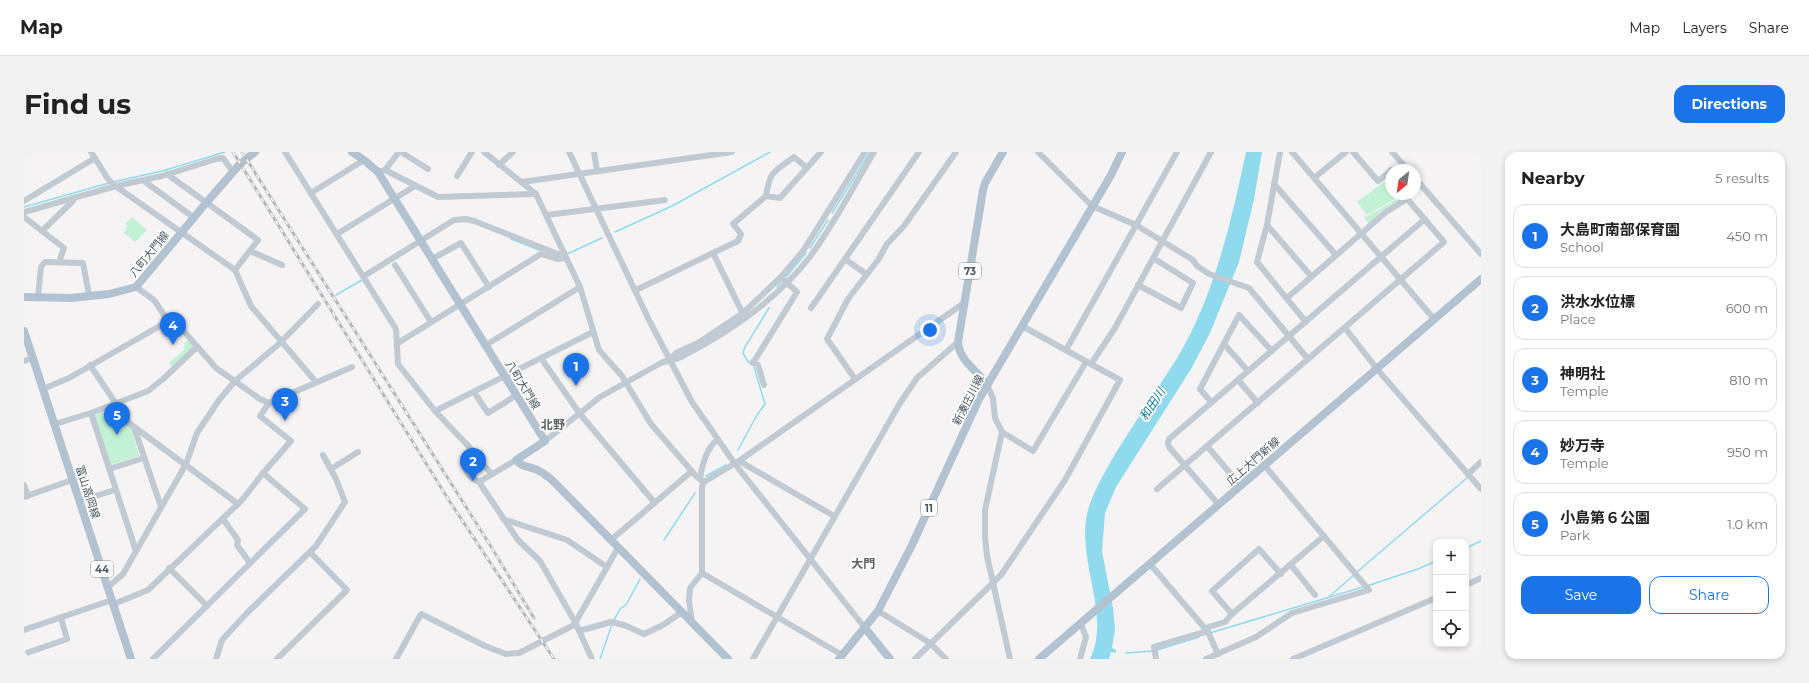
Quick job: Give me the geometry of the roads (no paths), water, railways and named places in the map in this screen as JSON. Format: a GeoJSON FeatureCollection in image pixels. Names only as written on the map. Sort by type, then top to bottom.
{"type":"FeatureCollection","features":[{"type":"Feature","properties":{"kind":"main road","name":"八町大門線"},"geometry":{"type":"LineString","coordinates":[[24,297],[38,296],[71,298],[109,294],[136,288],[181,232],[233,172],[255,152]]}},
{"type":"Feature","properties":{"kind":"main road","name":"八町大門線"},"geometry":{"type":"LineString","coordinates":[[352,152],[382,171],[394,199],[545,441]]}},
{"type":"Feature","properties":{"kind":"main road","name":"73"},"geometry":{"type":"LineString","coordinates":[[987,385],[963,359],[958,350],[958,342],[983,190],[1003,152]]}},
{"type":"Feature","properties":{"kind":"main road","name":"新湊庄川線"},"geometry":{"type":"LineString","coordinates":[[841,657],[878,611],[912,545],[987,385],[1111,175],[1122,152]]}},
{"type":"Feature","properties":{"kind":"main road","name":"広上大門新線"},"geometry":{"type":"LineString","coordinates":[[1039,659],[1084,622],[1119,590],[1481,279]]}},
{"type":"Feature","properties":{"kind":"main road","name":"富山高岡線"},"geometry":{"type":"LineString","coordinates":[[24,331],[132,659]]}},
{"type":"Feature","properties":{"kind":"main road"},"geometry":{"type":"LineString","coordinates":[[545,441],[516,460],[522,466],[544,473],[728,659]]}},
{"type":"Feature","properties":{"kind":"main road"},"geometry":{"type":"LineString","coordinates":[[865,628],[890,659]]}},
{"type":"Feature","properties":{"kind":"street"},"geometry":{"type":"LineString","coordinates":[[91,152],[108,179],[115,185],[236,270],[251,306],[282,340],[316,382]]}},
{"type":"Feature","properties":{"kind":"street"},"geometry":{"type":"LineString","coordinates":[[285,152],[396,328],[398,342],[398,364],[435,411],[474,452],[475,456],[492,474]]}},
{"type":"Feature","properties":{"kind":"street"},"geometry":{"type":"LineString","coordinates":[[428,168],[400,152],[382,171],[438,197],[536,194]]}},
{"type":"Feature","properties":{"kind":"street"},"geometry":{"type":"LineString","coordinates":[[457,176],[472,152]]}},
{"type":"Feature","properties":{"kind":"street"},"geometry":{"type":"LineString","coordinates":[[484,152],[536,194],[580,287],[599,350],[622,376],[651,424],[702,480]]}},
{"type":"Feature","properties":{"kind":"street"},"geometry":{"type":"LineString","coordinates":[[499,165],[514,152]]}},
{"type":"Feature","properties":{"kind":"street"},"geometry":{"type":"LineString","coordinates":[[569,152],[653,328],[683,386],[717,440],[737,463],[865,628]]}},
{"type":"Feature","properties":{"kind":"street"},"geometry":{"type":"LineString","coordinates":[[594,152],[596,171]]}},
{"type":"Feature","properties":{"kind":"street"},"geometry":{"type":"LineString","coordinates":[[522,182],[732,152]]}},
{"type":"Feature","properties":{"kind":"street"},"geometry":{"type":"LineString","coordinates":[[766,196],[780,198],[821,152]]}},
{"type":"Feature","properties":{"kind":"street"},"geometry":{"type":"LineString","coordinates":[[744,316],[803,251],[865,152]]}},
{"type":"Feature","properties":{"kind":"street"},"geometry":{"type":"LineString","coordinates":[[545,441],[600,397],[744,316],[787,282],[809,258],[826,234],[874,152]]}},
{"type":"Feature","properties":{"kind":"street"},"geometry":{"type":"LineString","coordinates":[[811,308],[919,152]]}},
{"type":"Feature","properties":{"kind":"street"},"geometry":{"type":"LineString","coordinates":[[856,379],[827,339],[848,299],[878,260],[887,244],[904,226],[956,152]]}},
{"type":"Feature","properties":{"kind":"street"},"geometry":{"type":"LineString","coordinates":[[1038,152],[1092,206],[1136,225],[1193,260],[1197,266],[1209,274],[1249,288],[1308,359]]}},
{"type":"Feature","properties":{"kind":"street"},"geometry":{"type":"LineString","coordinates":[[1066,350],[1177,152]]}},
{"type":"Feature","properties":{"kind":"street"},"geometry":{"type":"LineString","coordinates":[[987,385],[992,398],[995,418],[1002,432],[1033,451],[1088,363],[1115,328],[1211,152]]}},
{"type":"Feature","properties":{"kind":"street"},"geometry":{"type":"LineString","coordinates":[[1280,152],[1267,226],[1257,262],[1306,322]]}},
{"type":"Feature","properties":{"kind":"street"},"geometry":{"type":"LineString","coordinates":[[1292,152],[1434,319]]}},
{"type":"Feature","properties":{"kind":"street"},"geometry":{"type":"LineString","coordinates":[[1314,178],[1337,154],[1346,152]]}},
{"type":"Feature","properties":{"kind":"street"},"geometry":{"type":"LineString","coordinates":[[1353,152],[1378,181],[1385,176]]}},
{"type":"Feature","properties":{"kind":"street"},"geometry":{"type":"LineString","coordinates":[[1392,152],[1401,162]]}},
{"type":"Feature","properties":{"kind":"street"},"geometry":{"type":"LineString","coordinates":[[636,290],[738,240],[741,234],[733,224],[766,196],[768,179],[772,173],[794,156],[807,168]]}},
{"type":"Feature","properties":{"kind":"street"},"geometry":{"type":"LineString","coordinates":[[24,201],[95,158]]}},
{"type":"Feature","properties":{"kind":"street"},"geometry":{"type":"LineString","coordinates":[[24,212],[115,185],[144,181],[223,158],[233,172]]}},
{"type":"Feature","properties":{"kind":"street"},"geometry":{"type":"LineString","coordinates":[[311,193],[364,160]]}},
{"type":"Feature","properties":{"kind":"street"},"geometry":{"type":"LineString","coordinates":[[167,174],[258,240],[236,270]]}},
{"type":"Feature","properties":{"kind":"street"},"geometry":{"type":"LineString","coordinates":[[144,181],[194,217]]}},
{"type":"Feature","properties":{"kind":"street"},"geometry":{"type":"LineString","coordinates":[[1274,184],[1336,256]]}},
{"type":"Feature","properties":{"kind":"street"},"geometry":{"type":"LineString","coordinates":[[1421,185],[1481,254]]}},
{"type":"Feature","properties":{"kind":"street"},"geometry":{"type":"LineString","coordinates":[[337,234],[415,186]]}},
{"type":"Feature","properties":{"kind":"street"},"geometry":{"type":"LineString","coordinates":[[42,231],[73,201],[72,198]]}},
{"type":"Feature","properties":{"kind":"street"},"geometry":{"type":"LineString","coordinates":[[547,215],[665,200]]}},
{"type":"Feature","properties":{"kind":"street"},"geometry":{"type":"LineString","coordinates":[[1287,298],[1400,200]]}},
{"type":"Feature","properties":{"kind":"street"},"geometry":{"type":"LineString","coordinates":[[1157,490],[1444,242],[1408,200]]}},
{"type":"Feature","properties":{"kind":"street"},"geometry":{"type":"LineString","coordinates":[[24,217],[64,248],[59,262]]}},
{"type":"Feature","properties":{"kind":"street"},"geometry":{"type":"LineString","coordinates":[[364,276],[454,220],[466,219],[558,254],[565,255]]}},
{"type":"Feature","properties":{"kind":"street"},"geometry":{"type":"LineString","coordinates":[[1219,505],[1169,447],[1169,439],[1425,219]]}},
{"type":"Feature","properties":{"kind":"street"},"geometry":{"type":"LineString","coordinates":[[1267,226],[1311,276]]}},
{"type":"Feature","properties":{"kind":"street"},"geometry":{"type":"LineString","coordinates":[[432,259],[461,243],[488,287]]}},
{"type":"Feature","properties":{"kind":"street"},"geometry":{"type":"LineString","coordinates":[[250,251],[282,265]]}},
{"type":"Feature","properties":{"kind":"street"},"geometry":{"type":"LineString","coordinates":[[713,253],[744,316]]}},
{"type":"Feature","properties":{"kind":"street"},"geometry":{"type":"LineString","coordinates":[[398,342],[541,254],[557,259],[565,255]]}},
{"type":"Feature","properties":{"kind":"street"},"geometry":{"type":"LineString","coordinates":[[1138,285],[1180,308],[1187,297],[1193,283],[1153,258]]}},
{"type":"Feature","properties":{"kind":"street"},"geometry":{"type":"LineString","coordinates":[[845,259],[866,274]]}},
{"type":"Feature","properties":{"kind":"street"},"geometry":{"type":"LineString","coordinates":[[38,296],[42,268],[45,262],[83,262],[89,296]]}},
{"type":"Feature","properties":{"kind":"street"},"geometry":{"type":"LineString","coordinates":[[395,265],[431,322]]}},
{"type":"Feature","properties":{"kind":"street"},"geometry":{"type":"LineString","coordinates":[[764,385],[758,365],[753,362],[797,292],[781,277]]}},
{"type":"Feature","properties":{"kind":"street"},"geometry":{"type":"LineString","coordinates":[[486,345],[580,287]]}},
{"type":"Feature","properties":{"kind":"street"},"geometry":{"type":"LineString","coordinates":[[136,288],[154,300],[168,321]]}},
{"type":"Feature","properties":{"kind":"street"},"geometry":{"type":"LineString","coordinates":[[702,480],[737,463],[964,303]]}},
{"type":"Feature","properties":{"kind":"street"},"geometry":{"type":"LineString","coordinates":[[108,587],[123,574],[186,464],[197,433],[219,400],[235,381],[282,340],[318,304]]}},
{"type":"Feature","properties":{"kind":"street"},"geometry":{"type":"LineString","coordinates":[[1211,402],[1200,389],[1239,315],[1272,351]]}},
{"type":"Feature","properties":{"kind":"street"},"geometry":{"type":"LineString","coordinates":[[43,389],[58,384],[172,319],[176,321],[216,368],[260,400],[268,403]]}},
{"type":"Feature","properties":{"kind":"street"},"geometry":{"type":"LineString","coordinates":[[914,659],[1001,575],[1065,480],[1120,380],[1022,326]]}},
{"type":"Feature","properties":{"kind":"street"},"geometry":{"type":"LineString","coordinates":[[1345,328],[1377,369],[1481,489]]}},
{"type":"Feature","properties":{"kind":"street"},"geometry":{"type":"LineString","coordinates":[[435,411],[593,332]]}},
{"type":"Feature","properties":{"kind":"street"},"geometry":{"type":"LineString","coordinates":[[753,659],[900,403],[917,378],[958,342]]}},
{"type":"Feature","properties":{"kind":"street"},"geometry":{"type":"LineString","coordinates":[[1224,344],[1248,370]]}},
{"type":"Feature","properties":{"kind":"street"},"geometry":{"type":"LineString","coordinates":[[55,424],[91,414],[148,391],[197,347]]}},
{"type":"Feature","properties":{"kind":"street"},"geometry":{"type":"LineString","coordinates":[[24,361],[33,358]]}},
{"type":"Feature","properties":{"kind":"street"},"geometry":{"type":"LineString","coordinates":[[540,358],[580,414],[654,502]]}},
{"type":"Feature","properties":{"kind":"street"},"geometry":{"type":"LineString","coordinates":[[90,365],[116,404],[134,427],[186,464],[238,504]]}},
{"type":"Feature","properties":{"kind":"street"},"geometry":{"type":"LineString","coordinates":[[24,630],[148,590],[169,568],[238,504],[291,441],[260,416],[268,403],[352,367]]}},
{"type":"Feature","properties":{"kind":"street"},"geometry":{"type":"LineString","coordinates":[[1238,380],[1258,402]]}},
{"type":"Feature","properties":{"kind":"street"},"geometry":{"type":"LineString","coordinates":[[474,392],[488,413],[517,395]]}},
{"type":"Feature","properties":{"kind":"street"},"geometry":{"type":"LineString","coordinates":[[91,414],[136,551]]}},
{"type":"Feature","properties":{"kind":"street"},"geometry":{"type":"LineString","coordinates":[[134,427],[161,507]]}},
{"type":"Feature","properties":{"kind":"street"},"geometry":{"type":"LineString","coordinates":[[1002,432],[985,510],[985,537],[993,583],[1010,659]]}},
{"type":"Feature","properties":{"kind":"street"},"geometry":{"type":"LineString","coordinates":[[692,622],[689,601],[690,588],[702,573],[702,464],[713,443],[717,440]]}},
{"type":"Feature","properties":{"kind":"street"},"geometry":{"type":"LineString","coordinates":[[1207,446],[1241,486]]}},
{"type":"Feature","properties":{"kind":"street"},"geometry":{"type":"LineString","coordinates":[[331,469],[358,452]]}},
{"type":"Feature","properties":{"kind":"street"},"geometry":{"type":"LineString","coordinates":[[223,659],[217,657],[222,640],[316,546],[345,502],[323,454]]}},
{"type":"Feature","properties":{"kind":"street"},"geometry":{"type":"LineString","coordinates":[[475,456],[464,465],[466,471],[473,479],[479,482],[502,519],[518,540],[540,561],[575,622],[592,659]]}},
{"type":"Feature","properties":{"kind":"street"},"geometry":{"type":"LineString","coordinates":[[109,469],[144,458]]}},
{"type":"Feature","properties":{"kind":"street"},"geometry":{"type":"LineString","coordinates":[[479,482],[516,460]]}},
{"type":"Feature","properties":{"kind":"street"},"geometry":{"type":"LineString","coordinates":[[1468,474],[1481,462]]}},
{"type":"Feature","properties":{"kind":"street"},"geometry":{"type":"LineString","coordinates":[[737,463],[834,516]]}},
{"type":"Feature","properties":{"kind":"street"},"geometry":{"type":"LineString","coordinates":[[1206,659],[1256,637],[1292,613],[1368,590],[1356,573],[1265,466]]}},
{"type":"Feature","properties":{"kind":"street"},"geometry":{"type":"LineString","coordinates":[[611,540],[692,470]]}},
{"type":"Feature","properties":{"kind":"street"},"geometry":{"type":"LineString","coordinates":[[153,659],[305,509],[263,473]]}},
{"type":"Feature","properties":{"kind":"street"},"geometry":{"type":"LineString","coordinates":[[24,485],[26,496],[72,480]]}},
{"type":"Feature","properties":{"kind":"street"},"geometry":{"type":"LineString","coordinates":[[80,502],[115,490]]}},
{"type":"Feature","properties":{"kind":"street"},"geometry":{"type":"LineString","coordinates":[[223,519],[238,540],[237,545],[250,563]]}},
{"type":"Feature","properties":{"kind":"street"},"geometry":{"type":"LineString","coordinates":[[502,519],[567,540],[607,567]]}},
{"type":"Feature","properties":{"kind":"street"},"geometry":{"type":"LineString","coordinates":[[1155,659],[1154,647],[1208,632],[1225,622],[1232,614],[1324,536]]}},
{"type":"Feature","properties":{"kind":"street"},"geometry":{"type":"LineString","coordinates":[[396,659],[421,614],[485,646],[506,654],[518,653],[574,625],[618,548]]}},
{"type":"Feature","properties":{"kind":"street"},"geometry":{"type":"LineString","coordinates":[[1232,614],[1212,591],[1259,549],[1281,574]]}},
{"type":"Feature","properties":{"kind":"street"},"geometry":{"type":"LineString","coordinates":[[278,659],[347,590],[316,560],[310,552]]}},
{"type":"Feature","properties":{"kind":"street"},"geometry":{"type":"LineString","coordinates":[[1150,564],[1208,632],[1218,654]]}},
{"type":"Feature","properties":{"kind":"street"},"geometry":{"type":"LineString","coordinates":[[1291,565],[1315,595]]}},
{"type":"Feature","properties":{"kind":"street"},"geometry":{"type":"LineString","coordinates":[[169,568],[207,606]]}},
{"type":"Feature","properties":{"kind":"street"},"geometry":{"type":"LineString","coordinates":[[702,573],[777,616],[841,657]]}},
{"type":"Feature","properties":{"kind":"street"},"geometry":{"type":"LineString","coordinates":[[1469,584],[1481,578]]}},
{"type":"Feature","properties":{"kind":"street"},"geometry":{"type":"LineString","coordinates":[[1294,659],[1433,599]]}},
{"type":"Feature","properties":{"kind":"street"},"geometry":{"type":"LineString","coordinates":[[878,611],[930,643],[946,659]]}},
{"type":"Feature","properties":{"kind":"street"},"geometry":{"type":"LineString","coordinates":[[579,631],[611,622],[624,624],[644,634],[663,625],[682,612]]}},
{"type":"Feature","properties":{"kind":"street"},"geometry":{"type":"LineString","coordinates":[[24,654],[67,639],[61,618]]}},
{"type":"Feature","properties":{"kind":"street"},"geometry":{"type":"LineString","coordinates":[[1080,659],[1086,637],[1084,622]]}},
{"type":"Feature","properties":{"kind":"water","name":"和田川"},"geometry":{"type":"Polygon","coordinates":[[[1246,152],[1262,152],[1254,199],[1239,262],[1210,333],[1191,369],[1116,487],[1105,513],[1102,551],[1113,608],[1115,629],[1112,648],[1116,650],[1116,653],[1111,652],[1109,659],[1090,659],[1096,642],[1097,624],[1096,605],[1086,548],[1085,529],[1090,503],[1115,454],[1176,360],[1201,311],[1220,259],[1246,152]]]}},
{"type":"Feature","properties":{"kind":"waterway"},"geometry":{"type":"LineString","coordinates":[[113,182],[162,171],[225,152]]}},
{"type":"Feature","properties":{"kind":"waterway"},"geometry":{"type":"LineString","coordinates":[[615,232],[672,206],[770,152]]}},
{"type":"Feature","properties":{"kind":"waterway"},"geometry":{"type":"LineString","coordinates":[[832,213],[870,152]]}},
{"type":"Feature","properties":{"kind":"waterway"},"geometry":{"type":"LineString","coordinates":[[24,207],[109,183]]}},
{"type":"Feature","properties":{"kind":"waterway"},"geometry":{"type":"LineString","coordinates":[[810,248],[828,220]]}},
{"type":"Feature","properties":{"kind":"waterway"},"geometry":{"type":"LineString","coordinates":[[567,254],[602,238]]}},
{"type":"Feature","properties":{"kind":"waterway"},"geometry":{"type":"LineString","coordinates":[[511,239],[542,251]]}},
{"type":"Feature","properties":{"kind":"waterway"},"geometry":{"type":"LineString","coordinates":[[786,277],[806,253]]}},
{"type":"Feature","properties":{"kind":"waterway"},"geometry":{"type":"LineString","coordinates":[[336,295],[362,280]]}},
{"type":"Feature","properties":{"kind":"waterway"},"geometry":{"type":"LineString","coordinates":[[777,287],[782,281]]}},
{"type":"Feature","properties":{"kind":"waterway"},"geometry":{"type":"LineString","coordinates":[[749,363],[743,353],[745,347],[769,308]]}},
{"type":"Feature","properties":{"kind":"waterway"},"geometry":{"type":"LineString","coordinates":[[738,450],[757,415],[765,404],[754,367]]}},
{"type":"Feature","properties":{"kind":"waterway"},"geometry":{"type":"LineString","coordinates":[[706,476],[726,465]]}},
{"type":"Feature","properties":{"kind":"waterway"},"geometry":{"type":"LineString","coordinates":[[1357,572],[1468,477]]}},
{"type":"Feature","properties":{"kind":"waterway"},"geometry":{"type":"LineString","coordinates":[[664,540],[695,493]]}},
{"type":"Feature","properties":{"kind":"waterway"},"geometry":{"type":"LineString","coordinates":[[1469,547],[1481,541]]}},
{"type":"Feature","properties":{"kind":"waterway"},"geometry":{"type":"LineString","coordinates":[[1367,586],[1418,569],[1433,562]]}},
{"type":"Feature","properties":{"kind":"waterway"},"geometry":{"type":"LineString","coordinates":[[1330,596],[1354,575]]}},
{"type":"Feature","properties":{"kind":"waterway"},"geometry":{"type":"LineString","coordinates":[[614,620],[620,609],[626,605],[640,579]]}},
{"type":"Feature","properties":{"kind":"waterway"},"geometry":{"type":"LineString","coordinates":[[1210,633],[1363,587]]}},
{"type":"Feature","properties":{"kind":"waterway"},"geometry":{"type":"LineString","coordinates":[[600,659],[612,624]]}},
{"type":"Feature","properties":{"kind":"waterway"},"geometry":{"type":"LineString","coordinates":[[1157,650],[1199,637]]}},
{"type":"Feature","properties":{"kind":"waterway"},"geometry":{"type":"LineString","coordinates":[[1126,653],[1153,651]]}},
{"type":"Feature","properties":{"kind":"railway"},"geometry":{"type":"LineString","coordinates":[[233,152],[450,502],[554,659]]}},
{"type":"Feature","properties":{"kind":"railway"},"geometry":{"type":"LineString","coordinates":[[242,152],[490,545],[534,618]]}},
{"type":"Feature","properties":{"kind":"place","name":"妙万寺"},"geometry":{"type":"Point","coordinates":[173,345]}},
{"type":"Feature","properties":{"kind":"place","name":"大島町南部保育園"},"geometry":{"type":"Point","coordinates":[576,386]}},
{"type":"Feature","properties":{"kind":"place","name":"神明社"},"geometry":{"type":"Point","coordinates":[285,421]}},
{"type":"Feature","properties":{"kind":"place","name":"小島第６公園"},"geometry":{"type":"Point","coordinates":[117,435]}},
{"type":"Feature","properties":{"kind":"place","name":"洪水水位標"},"geometry":{"type":"Point","coordinates":[473,481]}},
{"type":"Feature","properties":{"kind":"district","name":"北野"},"geometry":{"type":"Point","coordinates":[553,424]}},
{"type":"Feature","properties":{"kind":"district","name":"大門"},"geometry":{"type":"Point","coordinates":[863,563]}}]}
